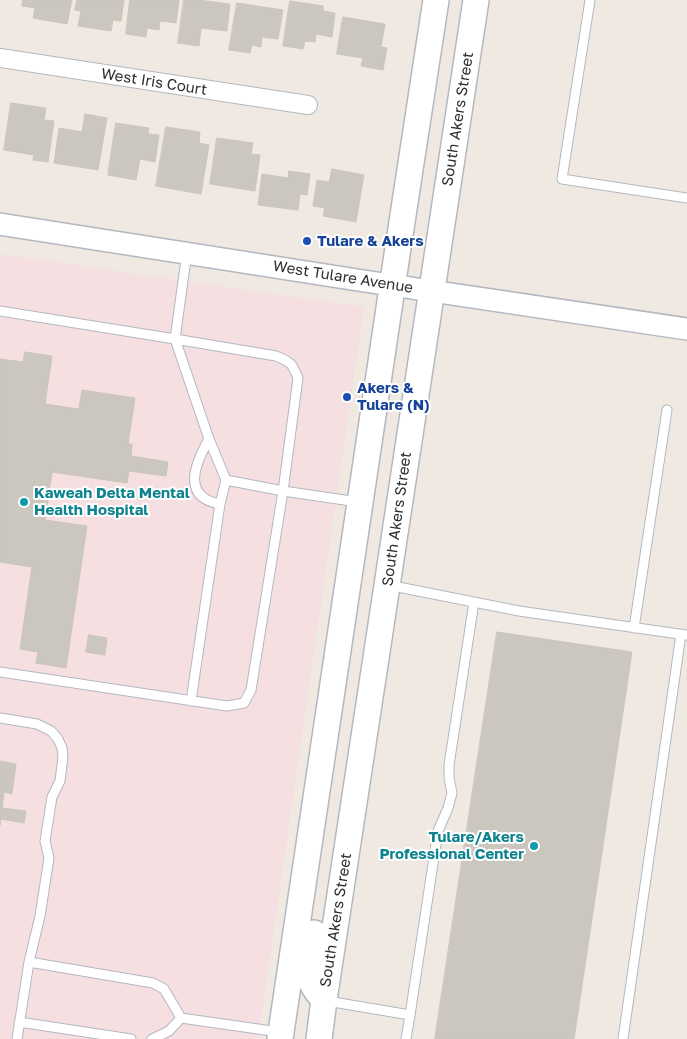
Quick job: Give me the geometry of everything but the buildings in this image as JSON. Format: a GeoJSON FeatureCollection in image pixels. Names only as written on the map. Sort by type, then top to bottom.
{"type":"FeatureCollection","features":[{"type":"Feature","properties":{"kind":"main road"},"geometry":{"type":"LineString","coordinates":[[281,1036],[436,0]]}},
{"type":"Feature","properties":{"kind":"main road","name":"South Akers Street"},"geometry":{"type":"LineString","coordinates":[[319,1039],[476,0]]}},
{"type":"Feature","properties":{"kind":"main road"},"geometry":{"type":"LineString","coordinates":[[324,1000],[315,990],[309,970],[342,742],[330,711]]}},
{"type":"Feature","properties":{"kind":"street","name":"West Iris Court"},"geometry":{"type":"LineString","coordinates":[[0,58],[308,105]]}},
{"type":"Feature","properties":{"kind":"street","name":"West Tulare Avenue"},"geometry":{"type":"LineString","coordinates":[[0,224],[687,329]]}},
{"type":"Feature","properties":{"kind":"lane"},"geometry":{"type":"LineString","coordinates":[[590,0],[562,179],[687,198]]}},
{"type":"Feature","properties":{"kind":"lane"},"geometry":{"type":"LineString","coordinates":[[187,252],[175,339],[209,439],[226,480],[220,504],[191,701]]}},
{"type":"Feature","properties":{"kind":"lane"},"geometry":{"type":"LineString","coordinates":[[0,312],[276,356],[286,359],[292,365],[298,378],[284,491],[251,690],[244,703],[227,706],[0,672]]}},
{"type":"Feature","properties":{"kind":"lane"},"geometry":{"type":"LineString","coordinates":[[634,628],[667,410]]}},
{"type":"Feature","properties":{"kind":"lane"},"geometry":{"type":"LineString","coordinates":[[209,439],[196,465],[194,482],[197,490],[204,498],[211,503],[220,504]]}},
{"type":"Feature","properties":{"kind":"lane"},"geometry":{"type":"LineString","coordinates":[[226,480],[360,502]]}},
{"type":"Feature","properties":{"kind":"lane"},"geometry":{"type":"LineString","coordinates":[[388,585],[519,611],[684,635],[623,1039]]}},
{"type":"Feature","properties":{"kind":"lane"},"geometry":{"type":"LineString","coordinates":[[406,1039],[438,831],[452,793],[449,765],[474,602]]}},
{"type":"Feature","properties":{"kind":"lane"},"geometry":{"type":"LineString","coordinates":[[0,718],[38,724],[51,730],[58,739],[63,757],[60,781],[52,797],[45,841],[49,858],[40,916],[29,962],[17,1039]]}},
{"type":"Feature","properties":{"kind":"lane"},"geometry":{"type":"LineString","coordinates":[[29,962],[153,983],[164,990],[181,1018],[281,1036]]}},
{"type":"Feature","properties":{"kind":"lane"},"geometry":{"type":"LineString","coordinates":[[324,1000],[410,1015]]}},
{"type":"Feature","properties":{"kind":"lane"},"geometry":{"type":"LineString","coordinates":[[152,1039],[169,1031],[181,1018]]}},
{"type":"Feature","properties":{"kind":"lane"},"geometry":{"type":"LineString","coordinates":[[19,1022],[131,1039]]}},
{"type":"Feature","properties":{"kind":"shaded area"},"geometry":{"type":"Polygon","coordinates":[[[0,254],[364,307],[258,1039],[0,1039],[0,254]]]}},
{"type":"Feature","properties":{"kind":"place","name":"Tulare & Akers"},"geometry":{"type":"Point","coordinates":[307,241]}},
{"type":"Feature","properties":{"kind":"place","name":"Akers & Tulare (N)"},"geometry":{"type":"Point","coordinates":[347,397]}},
{"type":"Feature","properties":{"kind":"place","name":"Kaweah Delta Mental Health Hospital"},"geometry":{"type":"Point","coordinates":[24,502]}},
{"type":"Feature","properties":{"kind":"place","name":"Tulare/Akers Professional Center"},"geometry":{"type":"Point","coordinates":[534,846]}}]}
